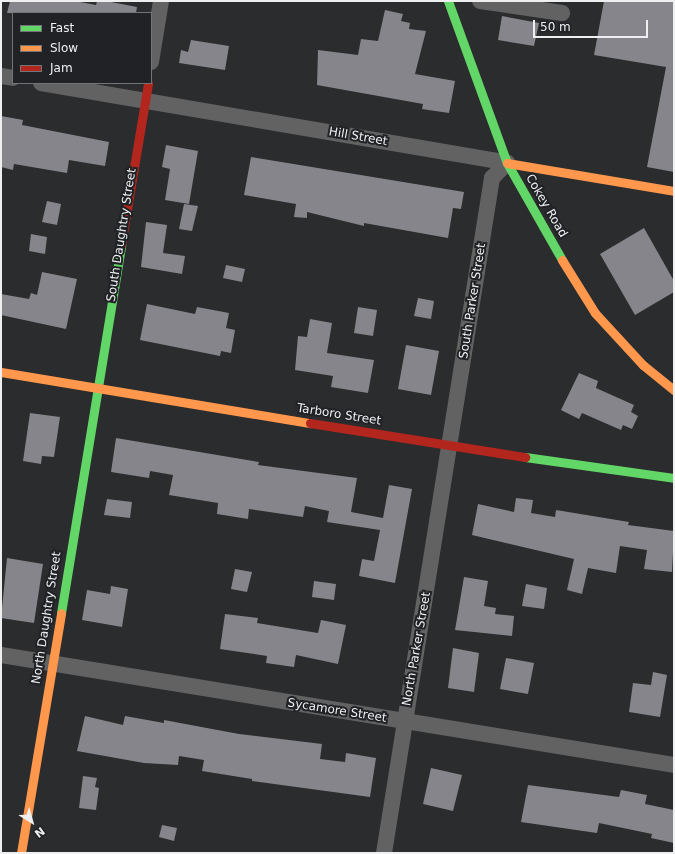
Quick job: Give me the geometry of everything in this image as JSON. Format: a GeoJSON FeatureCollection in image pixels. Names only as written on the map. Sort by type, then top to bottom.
{"type":"FeatureCollection","features":[{"type":"Feature","properties":{"kind":"street"},"geometry":{"type":"LineString","coordinates":[[152,56],[161,1]]}},
{"type":"Feature","properties":{"kind":"street","name":"Cokey Road"},"geometry":{"type":"LineString","coordinates":[[448,1],[507,163],[594,313],[643,365],[674,390]]}},
{"type":"Feature","properties":{"kind":"street"},"geometry":{"type":"LineString","coordinates":[[480,1],[562,13]]}},
{"type":"Feature","properties":{"kind":"street"},"geometry":{"type":"LineString","coordinates":[[1,76],[12,78]]}},
{"type":"Feature","properties":{"kind":"street","name":"Hill Street"},"geometry":{"type":"LineString","coordinates":[[47,84],[674,191]]}},
{"type":"Feature","properties":{"kind":"street","name":"South Daughtry Street"},"geometry":{"type":"LineString","coordinates":[[97,388],[148,84]]}},
{"type":"Feature","properties":{"kind":"street","name":"South Parker Street"},"geometry":{"type":"LineString","coordinates":[[451,446],[492,178],[507,163]]}},
{"type":"Feature","properties":{"kind":"street","name":"Tarboro Street"},"geometry":{"type":"LineString","coordinates":[[1,372],[451,446],[674,478]]}},
{"type":"Feature","properties":{"kind":"street","name":"North Daughtry Street"},"geometry":{"type":"LineString","coordinates":[[21,853],[97,388]]}},
{"type":"Feature","properties":{"kind":"street","name":"North Parker Street"},"geometry":{"type":"LineString","coordinates":[[384,853],[451,446]]}},
{"type":"Feature","properties":{"kind":"street","name":"Sycamore Street"},"geometry":{"type":"LineString","coordinates":[[1,655],[405,723],[674,765]]}},
{"type":"Feature","properties":{"kind":"building"},"geometry":{"type":"Polygon","coordinates":[[[10,1],[75,1],[96,5],[97,1],[106,1],[137,7],[136,12],[7,13],[10,1]]]}},
{"type":"Feature","properties":{"kind":"building"},"geometry":{"type":"Polygon","coordinates":[[[604,1],[674,1],[674,172],[647,167],[666,67],[594,55],[604,1]]]}},
{"type":"Feature","properties":{"kind":"building"},"geometry":{"type":"Polygon","coordinates":[[[385,10],[403,14],[401,21],[410,23],[409,29],[426,31],[415,74],[455,81],[449,113],[422,109],[423,104],[317,85],[318,50],[358,55],[361,39],[378,41],[385,10]]]}},
{"type":"Feature","properties":{"kind":"building"},"geometry":{"type":"Polygon","coordinates":[[[502,16],[539,23],[534,46],[498,40],[502,16]]]}},
{"type":"Feature","properties":{"kind":"building"},"geometry":{"type":"Polygon","coordinates":[[[191,40],[229,46],[225,70],[179,63],[181,50],[188,52],[191,40]]]}},
{"type":"Feature","properties":{"kind":"building"},"geometry":{"type":"Polygon","coordinates":[[[1,116],[23,120],[22,125],[109,142],[105,166],[69,160],[67,173],[14,164],[13,170],[1,167],[1,116]]]}},
{"type":"Feature","properties":{"kind":"building"},"geometry":{"type":"Polygon","coordinates":[[[166,145],[198,151],[189,204],[165,200],[170,169],[162,167],[166,145]]]}},
{"type":"Feature","properties":{"kind":"building"},"geometry":{"type":"Polygon","coordinates":[[[251,157],[464,192],[461,209],[453,208],[448,238],[364,223],[364,226],[307,212],[307,218],[294,217],[296,204],[244,195],[251,157]]]}},
{"type":"Feature","properties":{"kind":"building"},"geometry":{"type":"Polygon","coordinates":[[[47,201],[61,204],[57,225],[42,222],[47,201]]]}},
{"type":"Feature","properties":{"kind":"building"},"geometry":{"type":"Polygon","coordinates":[[[184,204],[198,206],[192,231],[179,229],[184,204]]]}},
{"type":"Feature","properties":{"kind":"building"},"geometry":{"type":"Polygon","coordinates":[[[146,222],[167,225],[163,253],[185,256],[182,274],[141,267],[146,222]]]}},
{"type":"Feature","properties":{"kind":"building"},"geometry":{"type":"Polygon","coordinates":[[[644,228],[674,281],[674,292],[635,315],[600,254],[644,228]]]}},
{"type":"Feature","properties":{"kind":"building"},"geometry":{"type":"Polygon","coordinates":[[[31,234],[47,237],[45,254],[29,251],[31,234]]]}},
{"type":"Feature","properties":{"kind":"building"},"geometry":{"type":"Polygon","coordinates":[[[226,265],[245,269],[242,282],[223,278],[226,265]]]}},
{"type":"Feature","properties":{"kind":"building"},"geometry":{"type":"Polygon","coordinates":[[[42,272],[77,279],[66,329],[1,315],[1,294],[29,299],[31,293],[37,295],[42,272]]]}},
{"type":"Feature","properties":{"kind":"building"},"geometry":{"type":"Polygon","coordinates":[[[418,298],[434,301],[431,319],[414,316],[418,298]]]}},
{"type":"Feature","properties":{"kind":"building"},"geometry":{"type":"Polygon","coordinates":[[[147,304],[195,314],[197,307],[229,313],[226,328],[235,330],[231,353],[221,351],[220,356],[140,340],[147,304]]]}},
{"type":"Feature","properties":{"kind":"building"},"geometry":{"type":"Polygon","coordinates":[[[358,307],[377,310],[373,336],[354,333],[358,307]]]}},
{"type":"Feature","properties":{"kind":"building"},"geometry":{"type":"Polygon","coordinates":[[[310,319],[332,323],[327,353],[374,360],[368,393],[331,387],[333,376],[295,370],[298,336],[307,337],[310,319]]]}},
{"type":"Feature","properties":{"kind":"building"},"geometry":{"type":"Polygon","coordinates":[[[406,345],[439,351],[431,395],[398,389],[406,345]]]}},
{"type":"Feature","properties":{"kind":"building"},"geometry":{"type":"Polygon","coordinates":[[[579,373],[598,381],[596,388],[634,405],[631,412],[638,416],[632,429],[623,425],[621,430],[582,413],[579,419],[561,410],[579,373]]]}},
{"type":"Feature","properties":{"kind":"building"},"geometry":{"type":"Polygon","coordinates":[[[30,413],[60,417],[54,457],[42,456],[41,464],[23,461],[30,413]]]}},
{"type":"Feature","properties":{"kind":"building"},"geometry":{"type":"Polygon","coordinates":[[[116,438],[259,462],[258,465],[357,478],[351,512],[383,518],[389,485],[412,489],[395,583],[359,576],[362,559],[374,561],[380,530],[327,522],[329,511],[305,506],[303,517],[249,509],[248,519],[217,514],[218,503],[169,495],[173,475],[150,471],[149,478],[111,472],[116,438]]]}},
{"type":"Feature","properties":{"kind":"building"},"geometry":{"type":"Polygon","coordinates":[[[516,498],[533,500],[531,513],[555,517],[556,510],[629,522],[628,525],[674,531],[672,572],[644,569],[647,550],[620,546],[616,573],[588,568],[582,594],[567,590],[574,559],[472,535],[478,504],[514,512],[516,498]]]}},
{"type":"Feature","properties":{"kind":"building"},"geometry":{"type":"Polygon","coordinates":[[[107,499],[132,502],[130,518],[104,515],[107,499]]]}},
{"type":"Feature","properties":{"kind":"building"},"geometry":{"type":"Polygon","coordinates":[[[7,558],[43,564],[34,623],[1,618],[7,558]]]}},
{"type":"Feature","properties":{"kind":"building"},"geometry":{"type":"Polygon","coordinates":[[[235,569],[252,572],[247,592],[231,589],[235,569]]]}},
{"type":"Feature","properties":{"kind":"building"},"geometry":{"type":"Polygon","coordinates":[[[464,577],[488,581],[484,606],[496,608],[495,614],[514,616],[512,636],[455,630],[464,577]]]}},
{"type":"Feature","properties":{"kind":"building"},"geometry":{"type":"Polygon","coordinates":[[[314,581],[336,584],[334,600],[312,597],[314,581]]]}},
{"type":"Feature","properties":{"kind":"building"},"geometry":{"type":"Polygon","coordinates":[[[526,584],[547,588],[544,609],[522,606],[526,584]]]}},
{"type":"Feature","properties":{"kind":"building"},"geometry":{"type":"Polygon","coordinates":[[[111,586],[128,589],[122,627],[82,620],[87,590],[110,594],[111,586]]]}},
{"type":"Feature","properties":{"kind":"building"},"geometry":{"type":"Polygon","coordinates":[[[225,614],[258,618],[257,623],[318,633],[321,620],[346,625],[338,664],[296,655],[294,667],[266,663],[267,656],[220,649],[225,614]]]}},
{"type":"Feature","properties":{"kind":"building"},"geometry":{"type":"Polygon","coordinates":[[[453,648],[479,653],[474,692],[448,688],[453,648]]]}},
{"type":"Feature","properties":{"kind":"building"},"geometry":{"type":"Polygon","coordinates":[[[506,658],[534,663],[528,694],[500,689],[506,658]]]}},
{"type":"Feature","properties":{"kind":"building"},"geometry":{"type":"Polygon","coordinates":[[[653,672],[667,675],[660,717],[629,712],[633,683],[651,685],[653,672]]]}},
{"type":"Feature","properties":{"kind":"building"},"geometry":{"type":"Polygon","coordinates":[[[85,716],[123,725],[125,716],[164,723],[164,720],[239,734],[322,744],[320,759],[345,762],[346,753],[376,758],[370,797],[252,781],[252,779],[202,771],[204,760],[179,756],[178,765],[144,763],[77,751],[85,716]]]}},
{"type":"Feature","properties":{"kind":"building"},"geometry":{"type":"Polygon","coordinates":[[[431,768],[462,775],[453,811],[423,804],[431,768]]]}},
{"type":"Feature","properties":{"kind":"building"},"geometry":{"type":"Polygon","coordinates":[[[83,776],[97,778],[95,787],[99,788],[96,810],[79,808],[83,776]]]}},
{"type":"Feature","properties":{"kind":"building"},"geometry":{"type":"Polygon","coordinates":[[[528,785],[619,797],[621,790],[647,795],[645,804],[674,810],[674,843],[651,838],[652,834],[599,823],[597,833],[521,822],[528,785]]]}},
{"type":"Feature","properties":{"kind":"building"},"geometry":{"type":"Polygon","coordinates":[[[162,825],[177,828],[174,841],[159,837],[162,825]]]}},
{"type":"Feature","properties":{"kind":"traffic: fast"},"geometry":{"type":"LineString","coordinates":[[448,1],[507,163],[562,260]]}},
{"type":"Feature","properties":{"kind":"traffic: fast"},"geometry":{"type":"LineString","coordinates":[[61,613],[121,245]]}},
{"type":"Feature","properties":{"kind":"traffic: fast"},"geometry":{"type":"LineString","coordinates":[[525,457],[674,478]]}},
{"type":"Feature","properties":{"kind":"traffic: slow"},"geometry":{"type":"LineString","coordinates":[[507,163],[674,191]]}},
{"type":"Feature","properties":{"kind":"traffic: slow"},"geometry":{"type":"LineString","coordinates":[[562,260],[595,313],[643,365],[674,390]]}},
{"type":"Feature","properties":{"kind":"traffic: slow"},"geometry":{"type":"LineString","coordinates":[[1,372],[310,423]]}},
{"type":"Feature","properties":{"kind":"traffic: slow"},"geometry":{"type":"LineString","coordinates":[[21,853],[61,613]]}},
{"type":"Feature","properties":{"kind":"traffic: jam"},"geometry":{"type":"LineString","coordinates":[[121,245],[148,84]]}},
{"type":"Feature","properties":{"kind":"traffic: jam"},"geometry":{"type":"LineString","coordinates":[[310,423],[525,457]]}}]}
